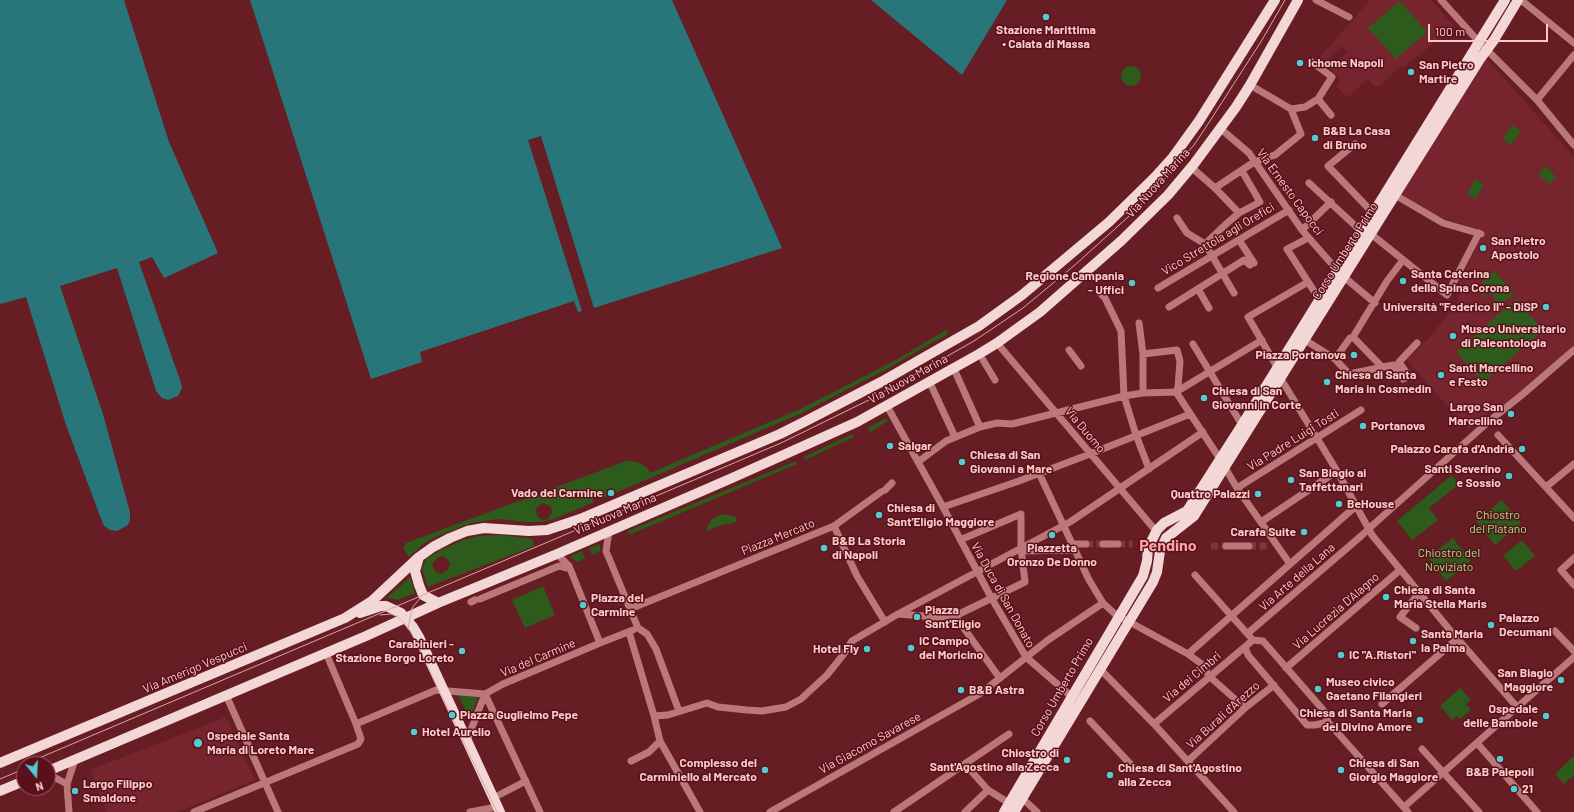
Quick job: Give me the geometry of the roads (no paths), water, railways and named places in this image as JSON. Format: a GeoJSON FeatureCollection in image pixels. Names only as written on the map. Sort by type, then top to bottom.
{"type":"FeatureCollection","features":[{"type":"Feature","properties":{"kind":"main road","name":"Via Nuova Marina"},"geometry":{"type":"LineString","coordinates":[[391,582],[419,557],[433,547],[467,531],[484,528],[529,531],[547,530],[580,519],[798,425],[881,382],[979,326],[1022,295],[1110,222],[1156,177],[1195,127],[1275,0]]}},
{"type":"Feature","properties":{"kind":"main road","name":"Via Nuova Marina"},"geometry":{"type":"LineString","coordinates":[[407,618],[438,603],[558,554],[857,422],[930,383],[997,343],[1040,312],[1104,256],[1168,195],[1221,129],[1250,84],[1298,0]]}},
{"type":"Feature","properties":{"kind":"main road","name":"Corso Umberto Primo"},"geometry":{"type":"LineString","coordinates":[[1009,809],[1022,798],[1153,582],[1157,572],[1160,551],[1166,538],[1190,513],[1225,468],[1305,340],[1341,274],[1366,233],[1395,195],[1477,63],[1505,0]]}},
{"type":"Feature","properties":{"kind":"main road","name":"Corso Umberto Primo"},"geometry":{"type":"LineString","coordinates":[[1366,233],[1373,213],[1483,47],[1520,0]]}},
{"type":"Feature","properties":{"kind":"main road","name":"Corso Umberto Primo"},"geometry":{"type":"LineString","coordinates":[[1190,513],[1220,458],[1242,425],[1319,299],[1341,274]]}},
{"type":"Feature","properties":{"kind":"main road"},"geometry":{"type":"LineString","coordinates":[[1156,531],[1164,523],[1190,513]]}},
{"type":"Feature","properties":{"kind":"main road","name":"Corso Umberto Primo"},"geometry":{"type":"LineString","coordinates":[[1009,809],[1024,779],[1071,696],[1143,576],[1147,561],[1148,548],[1156,531]]}},
{"type":"Feature","properties":{"kind":"main road"},"geometry":{"type":"LineString","coordinates":[[419,557],[415,571],[423,595],[438,603]]}},
{"type":"Feature","properties":{"kind":"main road","name":"Via Amerigo Vespucci"},"geometry":{"type":"LineString","coordinates":[[0,763],[345,618],[368,604],[391,582]]}},
{"type":"Feature","properties":{"kind":"main road"},"geometry":{"type":"LineString","coordinates":[[345,618],[386,606],[398,610],[407,618],[419,637],[496,806]]}},
{"type":"Feature","properties":{"kind":"main road"},"geometry":{"type":"LineString","coordinates":[[419,637],[417,628],[418,621],[427,608]]}},
{"type":"Feature","properties":{"kind":"main road"},"geometry":{"type":"LineString","coordinates":[[56,769],[407,618]]}},
{"type":"Feature","properties":{"kind":"main road"},"geometry":{"type":"LineString","coordinates":[[0,791],[16,784]]}},
{"type":"Feature","properties":{"kind":"street"},"geometry":{"type":"LineString","coordinates":[[1316,0],[1349,17]]}},
{"type":"Feature","properties":{"kind":"street"},"geometry":{"type":"LineString","coordinates":[[1440,0],[1483,47],[1537,100],[1574,145]]}},
{"type":"Feature","properties":{"kind":"street"},"geometry":{"type":"LineString","coordinates":[[1520,0],[1574,43]]}},
{"type":"Feature","properties":{"kind":"street"},"geometry":{"type":"LineString","coordinates":[[1537,100],[1574,55]]}},
{"type":"Feature","properties":{"kind":"street"},"geometry":{"type":"LineString","coordinates":[[1291,109],[1305,107],[1318,98],[1332,77],[1312,62]]}},
{"type":"Feature","properties":{"kind":"street"},"geometry":{"type":"LineString","coordinates":[[1215,188],[1254,162],[1275,155],[1301,134],[1291,109],[1250,84]]}},
{"type":"Feature","properties":{"kind":"street"},"geometry":{"type":"LineString","coordinates":[[1318,98],[1331,115]]}},
{"type":"Feature","properties":{"kind":"street","name":"Via Ernesto Capocci"},"geometry":{"type":"LineString","coordinates":[[1221,129],[1249,153],[1308,238],[1341,274],[1375,303]]}},
{"type":"Feature","properties":{"kind":"street"},"geometry":{"type":"LineString","coordinates":[[1355,144],[1328,166],[1373,213]]}},
{"type":"Feature","properties":{"kind":"street"},"geometry":{"type":"LineString","coordinates":[[1191,167],[1215,188],[1239,213]]}},
{"type":"Feature","properties":{"kind":"street"},"geometry":{"type":"LineString","coordinates":[[1205,244],[1239,213],[1260,202],[1242,171]]}},
{"type":"Feature","properties":{"kind":"street"},"geometry":{"type":"LineString","coordinates":[[1309,183],[1366,233],[1404,260],[1448,295],[1480,234],[1443,223],[1395,195]]}},
{"type":"Feature","properties":{"kind":"street"},"geometry":{"type":"LineString","coordinates":[[1302,230],[1331,202]]}},
{"type":"Feature","properties":{"kind":"street","name":"Vico Strettola agli Orefici"},"geometry":{"type":"LineString","coordinates":[[1158,288],[1289,210]]}},
{"type":"Feature","properties":{"kind":"street"},"geometry":{"type":"LineString","coordinates":[[1177,218],[1187,232],[1205,244],[1234,293]]}},
{"type":"Feature","properties":{"kind":"street"},"geometry":{"type":"LineString","coordinates":[[1308,238],[1287,249],[1319,299]]}},
{"type":"Feature","properties":{"kind":"street"},"geometry":{"type":"LineString","coordinates":[[1169,307],[1244,260],[1252,264],[1239,240]]}},
{"type":"Feature","properties":{"kind":"street"},"geometry":{"type":"LineString","coordinates":[[1335,359],[1350,338],[1353,337],[1387,281],[1404,260]]}},
{"type":"Feature","properties":{"kind":"street"},"geometry":{"type":"LineString","coordinates":[[1277,367],[1248,317],[1308,282]]}},
{"type":"Feature","properties":{"kind":"street"},"geometry":{"type":"LineString","coordinates":[[1198,289],[1209,308]]}},
{"type":"Feature","properties":{"kind":"street"},"geometry":{"type":"LineString","coordinates":[[1099,292],[1105,298],[1121,331],[1124,396],[1136,435],[1149,469]]}},
{"type":"Feature","properties":{"kind":"street"},"geometry":{"type":"LineString","coordinates":[[1139,323],[1143,354],[1143,393]]}},
{"type":"Feature","properties":{"kind":"street"},"geometry":{"type":"LineString","coordinates":[[1353,337],[1382,368]]}},
{"type":"Feature","properties":{"kind":"street"},"geometry":{"type":"LineString","coordinates":[[918,462],[938,446],[955,436],[997,423],[1012,424],[1124,396],[1143,393],[1176,392],[1262,340]]}},
{"type":"Feature","properties":{"kind":"street"},"geometry":{"type":"LineString","coordinates":[[1305,340],[1335,359],[1349,374],[1393,365],[1401,378],[1405,379],[1406,372],[1399,362],[1417,343]]}},
{"type":"Feature","properties":{"kind":"street","name":"Via Duomo"},"geometry":{"type":"LineString","coordinates":[[997,343],[1156,531]]}},
{"type":"Feature","properties":{"kind":"street"},"geometry":{"type":"LineString","coordinates":[[1193,344],[1242,425]]}},
{"type":"Feature","properties":{"kind":"street"},"geometry":{"type":"LineString","coordinates":[[1069,350],[1081,366]]}},
{"type":"Feature","properties":{"kind":"street"},"geometry":{"type":"LineString","coordinates":[[1143,354],[1177,350],[1180,361],[1178,387],[1176,392]]}},
{"type":"Feature","properties":{"kind":"street","name":"Via Arte della Lana"},"geometry":{"type":"LineString","coordinates":[[1248,633],[1360,537],[1487,423],[1574,350]]}},
{"type":"Feature","properties":{"kind":"street"},"geometry":{"type":"LineString","coordinates":[[982,360],[995,380]]}},
{"type":"Feature","properties":{"kind":"street"},"geometry":{"type":"LineString","coordinates":[[954,369],[980,428]]}},
{"type":"Feature","properties":{"kind":"street"},"geometry":{"type":"LineString","coordinates":[[1281,379],[1337,471],[1372,535],[1448,629],[1517,707]]}},
{"type":"Feature","properties":{"kind":"street"},"geometry":{"type":"LineString","coordinates":[[930,383],[955,436]]}},
{"type":"Feature","properties":{"kind":"street"},"geometry":{"type":"LineString","coordinates":[[1176,392],[1220,458],[1237,488],[1261,522],[1274,544],[1290,564]]}},
{"type":"Feature","properties":{"kind":"street","name":"Via Duca di San Donato"},"geometry":{"type":"LineString","coordinates":[[887,406],[943,507],[977,573],[1026,657],[1071,696]]}},
{"type":"Feature","properties":{"kind":"street","name":"Via Padre Luigi Tosti"},"geometry":{"type":"LineString","coordinates":[[1237,488],[1361,410]]}},
{"type":"Feature","properties":{"kind":"street"},"geometry":{"type":"LineString","coordinates":[[943,507],[1039,474],[1190,414]]}},
{"type":"Feature","properties":{"kind":"street"},"geometry":{"type":"LineString","coordinates":[[654,716],[668,715],[707,703],[718,707],[762,711],[786,707],[801,699],[827,675],[852,641],[898,614],[1064,526],[1203,432]]}},
{"type":"Feature","properties":{"kind":"street"},"geometry":{"type":"LineString","coordinates":[[1498,435],[1574,518]]}},
{"type":"Feature","properties":{"kind":"street"},"geometry":{"type":"LineString","coordinates":[[1546,487],[1574,464]]}},
{"type":"Feature","properties":{"kind":"street"},"geometry":{"type":"LineString","coordinates":[[1261,522],[1337,471]]}},
{"type":"Feature","properties":{"kind":"street"},"geometry":{"type":"LineString","coordinates":[[1039,474],[1089,580],[1103,603],[1119,617],[1188,654],[1203,665],[1209,676],[1245,708]]}},
{"type":"Feature","properties":{"kind":"street"},"geometry":{"type":"LineString","coordinates":[[834,526],[892,483]]}},
{"type":"Feature","properties":{"kind":"street"},"geometry":{"type":"LineString","coordinates":[[1188,654],[1356,506]]}},
{"type":"Feature","properties":{"kind":"street"},"geometry":{"type":"LineString","coordinates":[[898,614],[935,617],[955,616],[1025,582],[1021,549],[1022,514],[960,540]]}},
{"type":"Feature","properties":{"kind":"street","name":"Piazza Mercato"},"geometry":{"type":"LineString","coordinates":[[630,610],[834,526],[857,576],[885,622]]}},
{"type":"Feature","properties":{"kind":"street"},"geometry":{"type":"LineString","coordinates":[[609,531],[606,551],[638,628],[647,634],[656,649],[680,711]]}},
{"type":"Feature","properties":{"kind":"street"},"geometry":{"type":"LineString","coordinates":[[1021,549],[1075,549],[1086,544]]}},
{"type":"Feature","properties":{"kind":"street"},"geometry":{"type":"LineString","coordinates":[[1103,544],[1118,544]]}},
{"type":"Feature","properties":{"kind":"street"},"geometry":{"type":"LineString","coordinates":[[1226,546],[1249,546]]}},
{"type":"Feature","properties":{"kind":"street"},"geometry":{"type":"LineString","coordinates":[[558,554],[569,566],[600,643],[638,628]]}},
{"type":"Feature","properties":{"kind":"street"},"geometry":{"type":"LineString","coordinates":[[1574,558],[1560,570],[1574,585]]}},
{"type":"Feature","properties":{"kind":"street"},"geometry":{"type":"LineString","coordinates":[[475,600],[559,566],[566,568]]}},
{"type":"Feature","properties":{"kind":"street","name":"Via Lucrezia D'Alagno"},"geometry":{"type":"LineString","coordinates":[[1286,668],[1400,570]]}},
{"type":"Feature","properties":{"kind":"street"},"geometry":{"type":"LineString","coordinates":[[1195,575],[1253,640]]}},
{"type":"Feature","properties":{"kind":"street"},"geometry":{"type":"LineString","coordinates":[[1416,628],[1400,617],[1419,593]]}},
{"type":"Feature","properties":{"kind":"street","name":"Via Giacomo Savarese"},"geometry":{"type":"LineString","coordinates":[[770,812],[981,693],[999,677],[1026,657],[1103,603]]}},
{"type":"Feature","properties":{"kind":"street"},"geometry":{"type":"LineString","coordinates":[[955,616],[999,677]]}},
{"type":"Feature","properties":{"kind":"street"},"geometry":{"type":"LineString","coordinates":[[1555,631],[1574,651]]}},
{"type":"Feature","properties":{"kind":"street"},"geometry":{"type":"LineString","coordinates":[[629,632],[660,741],[700,812]]}},
{"type":"Feature","properties":{"kind":"street"},"geometry":{"type":"LineString","coordinates":[[1382,704],[1457,639]]}},
{"type":"Feature","properties":{"kind":"street"},"geometry":{"type":"LineString","coordinates":[[1328,722],[1315,725],[1307,724],[1248,655],[1245,647],[1253,640],[1263,641],[1325,712],[1328,722],[1406,810],[1444,773],[1574,657]]}},
{"type":"Feature","properties":{"kind":"street","name":"Via del Carmine"},"geometry":{"type":"LineString","coordinates":[[485,694],[503,684],[600,643]]}},
{"type":"Feature","properties":{"kind":"street","name":"Via dei Cimbri"},"geometry":{"type":"LineString","coordinates":[[1154,724],[1245,647]]}},
{"type":"Feature","properties":{"kind":"street"},"geometry":{"type":"LineString","coordinates":[[194,812],[358,744],[361,739],[356,724],[326,653]]}},
{"type":"Feature","properties":{"kind":"street"},"geometry":{"type":"LineString","coordinates":[[1100,669],[1154,724],[1234,812]]}},
{"type":"Feature","properties":{"kind":"street","name":"Via Burali d'Arezzo"},"geometry":{"type":"LineString","coordinates":[[1188,761],[1245,708],[1274,685]]}},
{"type":"Feature","properties":{"kind":"street"},"geometry":{"type":"LineString","coordinates":[[356,724],[436,690],[485,694]]}},
{"type":"Feature","properties":{"kind":"street"},"geometry":{"type":"LineString","coordinates":[[467,740],[485,694]]}},
{"type":"Feature","properties":{"kind":"street"},"geometry":{"type":"LineString","coordinates":[[485,694],[540,812]]}},
{"type":"Feature","properties":{"kind":"street"},"geometry":{"type":"LineString","coordinates":[[226,695],[278,812]]}},
{"type":"Feature","properties":{"kind":"street"},"geometry":{"type":"LineString","coordinates":[[1090,721],[1136,769]]}},
{"type":"Feature","properties":{"kind":"street"},"geometry":{"type":"LineString","coordinates":[[894,812],[1009,734]]}},
{"type":"Feature","properties":{"kind":"street"},"geometry":{"type":"LineString","coordinates":[[631,761],[649,752],[660,741]]}},
{"type":"Feature","properties":{"kind":"street"},"geometry":{"type":"LineString","coordinates":[[1477,743],[1537,812]]}},
{"type":"Feature","properties":{"kind":"street"},"geometry":{"type":"LineString","coordinates":[[1422,749],[1478,812]]}},
{"type":"Feature","properties":{"kind":"street"},"geometry":{"type":"LineString","coordinates":[[69,812],[67,784],[75,760]]}},
{"type":"Feature","properties":{"kind":"street"},"geometry":{"type":"LineString","coordinates":[[966,764],[988,790],[1009,809]]}},
{"type":"Feature","properties":{"kind":"street"},"geometry":{"type":"LineString","coordinates":[[56,778],[67,784]]}},
{"type":"Feature","properties":{"kind":"street"},"geometry":{"type":"LineString","coordinates":[[470,812],[496,806],[526,781]]}},
{"type":"Feature","properties":{"kind":"street"},"geometry":{"type":"LineString","coordinates":[[966,812],[988,790]]}},
{"type":"Feature","properties":{"kind":"street"},"geometry":{"type":"LineString","coordinates":[[1022,798],[1037,812]]}},
{"type":"Feature","properties":{"kind":"water"},"geometry":{"type":"Polygon","coordinates":[[[0,0],[124,0],[169,142],[218,253],[164,278],[152,257],[139,262],[181,383],[182,388],[178,396],[168,400],[162,398],[156,391],[117,268],[60,286],[103,414],[130,512],[130,520],[128,525],[117,531],[110,530],[104,526],[100,516],[66,425],[26,297],[0,304],[0,0]]]}},
{"type":"Feature","properties":{"kind":"water"},"geometry":{"type":"Polygon","coordinates":[[[250,0],[672,0],[782,248],[594,308],[541,136],[528,140],[582,311],[578,312],[574,301],[420,352],[422,362],[371,379],[250,0]]]}},
{"type":"Feature","properties":{"kind":"water"},"geometry":{"type":"Polygon","coordinates":[[[871,0],[1007,0],[962,75],[871,0]]]}},
{"type":"Feature","properties":{"kind":"tunnel"},"geometry":{"type":"LineString","coordinates":[[1086,544],[1103,544]]}},
{"type":"Feature","properties":{"kind":"tunnel"},"geometry":{"type":"LineString","coordinates":[[1118,544],[1133,544]]}},
{"type":"Feature","properties":{"kind":"tunnel"},"geometry":{"type":"LineString","coordinates":[[1211,546],[1226,546]]}},
{"type":"Feature","properties":{"kind":"tunnel"},"geometry":{"type":"LineString","coordinates":[[1249,546],[1270,546]]}},
{"type":"Feature","properties":{"kind":"tram line"},"geometry":{"type":"LineString","coordinates":[[44,756],[781,443],[877,396],[974,341],[1023,308],[1076,264],[1138,208],[1161,183],[1194,145],[1262,40],[1285,0]]}},
{"type":"Feature","properties":{"kind":"tram line"},"geometry":{"type":"LineString","coordinates":[[408,629],[412,608],[421,597]]}},
{"type":"Feature","properties":{"kind":"tram line"},"geometry":{"type":"LineString","coordinates":[[380,615],[391,614],[398,617],[411,632],[497,812]]}},
{"type":"Feature","properties":{"kind":"tram line"},"geometry":{"type":"LineString","coordinates":[[0,779],[16,772]]}},
{"type":"Feature","properties":{"kind":"place","name":"Stazione Marittima • Calata di Massa"},"geometry":{"type":"Point","coordinates":[1046,17]}},
{"type":"Feature","properties":{"kind":"place","name":"Ichome Napoli"},"geometry":{"type":"Point","coordinates":[1300,63]}},
{"type":"Feature","properties":{"kind":"place","name":"San Pietro Martire"},"geometry":{"type":"Point","coordinates":[1411,72]}},
{"type":"Feature","properties":{"kind":"place","name":"B&B La Casa di Bruno"},"geometry":{"type":"Point","coordinates":[1315,138]}},
{"type":"Feature","properties":{"kind":"place","name":"San Pietro Apostolo"},"geometry":{"type":"Point","coordinates":[1483,248]}},
{"type":"Feature","properties":{"kind":"place","name":"Santa Caterina della Spina Corona"},"geometry":{"type":"Point","coordinates":[1403,281]}},
{"type":"Feature","properties":{"kind":"place","name":"Regione Campania - Uffici"},"geometry":{"type":"Point","coordinates":[1132,283]}},
{"type":"Feature","properties":{"kind":"place","name":"Università \"Federico II\" - DiSP"},"geometry":{"type":"Point","coordinates":[1546,307]}},
{"type":"Feature","properties":{"kind":"place","name":"Museo Universitario di Paleontologia"},"geometry":{"type":"Point","coordinates":[1453,336]}},
{"type":"Feature","properties":{"kind":"place","name":"Piazza Portanova"},"geometry":{"type":"Point","coordinates":[1354,355]}},
{"type":"Feature","properties":{"kind":"place","name":"Santi Marcellino e Festo"},"geometry":{"type":"Point","coordinates":[1441,375]}},
{"type":"Feature","properties":{"kind":"place","name":"Chiesa di Santa Maria in Cosmedin"},"geometry":{"type":"Point","coordinates":[1327,382]}},
{"type":"Feature","properties":{"kind":"place","name":"Chiesa di San Giovanni in Corte"},"geometry":{"type":"Point","coordinates":[1204,398]}},
{"type":"Feature","properties":{"kind":"place","name":"Largo San Marcellino"},"geometry":{"type":"Point","coordinates":[1511,414]}},
{"type":"Feature","properties":{"kind":"place","name":"Portanova"},"geometry":{"type":"Point","coordinates":[1363,426]}},
{"type":"Feature","properties":{"kind":"place","name":"Salgar"},"geometry":{"type":"Point","coordinates":[890,446]}},
{"type":"Feature","properties":{"kind":"place","name":"Palazzo Carafa d'Andria"},"geometry":{"type":"Point","coordinates":[1522,449]}},
{"type":"Feature","properties":{"kind":"place","name":"Chiesa di San Giovanni a Mare"},"geometry":{"type":"Point","coordinates":[962,462]}},
{"type":"Feature","properties":{"kind":"place","name":"Santi Severino e Sossio"},"geometry":{"type":"Point","coordinates":[1509,476]}},
{"type":"Feature","properties":{"kind":"place","name":"San Biagio ai Taffettanari"},"geometry":{"type":"Point","coordinates":[1291,480]}},
{"type":"Feature","properties":{"kind":"place","name":"Vado del Carmine"},"geometry":{"type":"Point","coordinates":[611,493]}},
{"type":"Feature","properties":{"kind":"place","name":"Quattro Palazzi"},"geometry":{"type":"Point","coordinates":[1258,494]}},
{"type":"Feature","properties":{"kind":"place","name":"BeHouse"},"geometry":{"type":"Point","coordinates":[1339,504]}},
{"type":"Feature","properties":{"kind":"place","name":"Chiesa di Sant'Eligio Maggiore"},"geometry":{"type":"Point","coordinates":[879,515]}},
{"type":"Feature","properties":{"kind":"place","name":"Carafa Suite"},"geometry":{"type":"Point","coordinates":[1304,532]}},
{"type":"Feature","properties":{"kind":"place","name":"Piazzetta Oronzo De Donno"},"geometry":{"type":"Point","coordinates":[1052,535]}},
{"type":"Feature","properties":{"kind":"place","name":"B&B La Storia di Napoli"},"geometry":{"type":"Point","coordinates":[824,548]}},
{"type":"Feature","properties":{"kind":"place","name":"Chiesa di Santa Maria Stella Maris"},"geometry":{"type":"Point","coordinates":[1386,597]}},
{"type":"Feature","properties":{"kind":"place","name":"Piazza del Carmine"},"geometry":{"type":"Point","coordinates":[583,605]}},
{"type":"Feature","properties":{"kind":"place","name":"Piazza Sant'Eligio"},"geometry":{"type":"Point","coordinates":[917,617]}},
{"type":"Feature","properties":{"kind":"place","name":"Palazzo Decumani"},"geometry":{"type":"Point","coordinates":[1491,625]}},
{"type":"Feature","properties":{"kind":"place","name":"Santa Maria la Palma"},"geometry":{"type":"Point","coordinates":[1413,641]}},
{"type":"Feature","properties":{"kind":"place","name":"IC Campo del Moricino"},"geometry":{"type":"Point","coordinates":[911,648]}},
{"type":"Feature","properties":{"kind":"place","name":"Hotel Fly"},"geometry":{"type":"Point","coordinates":[867,649]}},
{"type":"Feature","properties":{"kind":"place","name":"Carabinieri - Stazione Borgo Loreto"},"geometry":{"type":"Point","coordinates":[462,651]}},
{"type":"Feature","properties":{"kind":"place","name":"IC \"A.Ristori\""},"geometry":{"type":"Point","coordinates":[1341,655]}},
{"type":"Feature","properties":{"kind":"place","name":"San Biagio Maggiore"},"geometry":{"type":"Point","coordinates":[1561,680]}},
{"type":"Feature","properties":{"kind":"place","name":"Museo civico Gaetano Filangieri"},"geometry":{"type":"Point","coordinates":[1318,689]}},
{"type":"Feature","properties":{"kind":"place","name":"B&B Astra"},"geometry":{"type":"Point","coordinates":[961,690]}},
{"type":"Feature","properties":{"kind":"place","name":"Piazza Guglielmo Pepe"},"geometry":{"type":"Point","coordinates":[452,715]}},
{"type":"Feature","properties":{"kind":"place","name":"Ospedale delle Bambole"},"geometry":{"type":"Point","coordinates":[1546,716]}},
{"type":"Feature","properties":{"kind":"place","name":"Chiesa di Santa Maria del Divino Amore"},"geometry":{"type":"Point","coordinates":[1420,720]}},
{"type":"Feature","properties":{"kind":"place","name":"Hotel Aurelio"},"geometry":{"type":"Point","coordinates":[414,732]}},
{"type":"Feature","properties":{"kind":"place","name":"Ospedale Santa Maria di Loreto Mare"},"geometry":{"type":"Point","coordinates":[198,743]}},
{"type":"Feature","properties":{"kind":"place","name":"B&B Palepoli"},"geometry":{"type":"Point","coordinates":[1500,759]}},
{"type":"Feature","properties":{"kind":"place","name":"Chiostro di Sant'Agostino alla Zecca"},"geometry":{"type":"Point","coordinates":[1067,760]}},
{"type":"Feature","properties":{"kind":"place","name":"Complesso del Carminiello al Mercato"},"geometry":{"type":"Point","coordinates":[765,770]}},
{"type":"Feature","properties":{"kind":"place","name":"Chiesa di San Giorgio Maggiore"},"geometry":{"type":"Point","coordinates":[1341,770]}},
{"type":"Feature","properties":{"kind":"place","name":"Chiesa di Sant'Agostino alla Zecca"},"geometry":{"type":"Point","coordinates":[1110,775]}},
{"type":"Feature","properties":{"kind":"place","name":"21"},"geometry":{"type":"Point","coordinates":[1514,789]}},
{"type":"Feature","properties":{"kind":"place","name":"Largo Filippo Smaldone"},"geometry":{"type":"Point","coordinates":[75,791]}},
{"type":"Feature","properties":{"kind":"district","name":"Pendino"},"geometry":{"type":"Point","coordinates":[1168,546]}},
{"type":"Feature","properties":{"kind":"park label","name":"Chiostro del Platano"},"geometry":{"type":"Point","coordinates":[1498,522]}},
{"type":"Feature","properties":{"kind":"park label","name":"Chiostro del Noviziato"},"geometry":{"type":"Point","coordinates":[1449,560]}}]}
